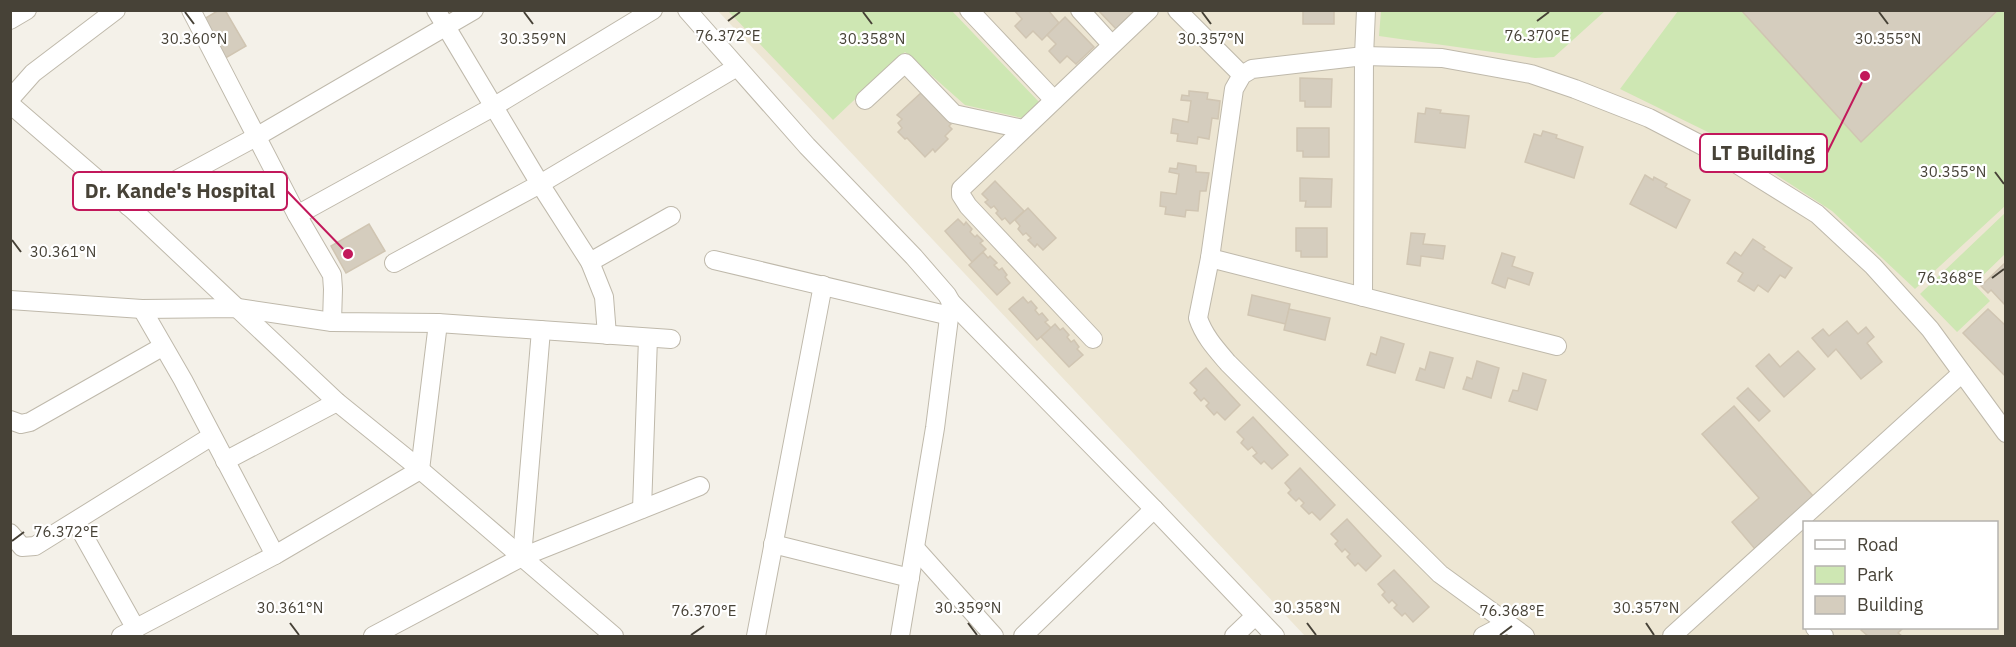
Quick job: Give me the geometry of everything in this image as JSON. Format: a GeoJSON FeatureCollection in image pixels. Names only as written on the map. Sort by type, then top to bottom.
{"type":"FeatureCollection","features":[{"type":"Feature","properties":{"kind":"street"},"geometry":{"type":"LineString","coordinates":[[10,20],[27,10]]}},
{"type":"Feature","properties":{"kind":"street"},"geometry":{"type":"LineString","coordinates":[[191,10],[297,215],[332,275],[332,322]]}},
{"type":"Feature","properties":{"kind":"street"},"geometry":{"type":"LineString","coordinates":[[436,10],[540,184],[590,262],[604,297],[607,335]]}},
{"type":"Feature","properties":{"kind":"street"},"geometry":{"type":"LineString","coordinates":[[128,206],[256,137],[474,10]]}},
{"type":"Feature","properties":{"kind":"street"},"geometry":{"type":"LineString","coordinates":[[297,215],[493,107],[653,10]]}},
{"type":"Feature","properties":{"kind":"street"},"geometry":{"type":"LineString","coordinates":[[687,10],[807,146],[914,257],[947,295],[950,309],[934,428],[900,636]]}},
{"type":"Feature","properties":{"kind":"street"},"geometry":{"type":"LineString","coordinates":[[969,10],[1054,100]]}},
{"type":"Feature","properties":{"kind":"street"},"geometry":{"type":"LineString","coordinates":[[1080,10],[1111,44]]}},
{"type":"Feature","properties":{"kind":"street"},"geometry":{"type":"LineString","coordinates":[[1093,339],[968,206],[961,195],[961,189],[1149,10]]}},
{"type":"Feature","properties":{"kind":"street"},"geometry":{"type":"LineString","coordinates":[[1178,10],[1242,75]]}},
{"type":"Feature","properties":{"kind":"street"},"geometry":{"type":"LineString","coordinates":[[1363,297],[1366,10]]}},
{"type":"Feature","properties":{"kind":"street"},"geometry":{"type":"LineString","coordinates":[[121,11],[33,73],[12,95],[337,402],[614,636]]}},
{"type":"Feature","properties":{"kind":"street"},"geometry":{"type":"LineString","coordinates":[[1525,636],[1440,574],[1228,363],[1212,345],[1198,318],[1210,258],[1234,90],[1242,75],[1252,69],[1364,56],[1442,58],[1531,74],[1649,118],[1732,161],[1817,214],[1873,267],[1930,329],[2006,433]]}},
{"type":"Feature","properties":{"kind":"street"},"geometry":{"type":"LineString","coordinates":[[865,100],[905,63],[954,114],[1023,129]]}},
{"type":"Feature","properties":{"kind":"street"},"geometry":{"type":"LineString","coordinates":[[394,263],[540,184],[737,67]]}},
{"type":"Feature","properties":{"kind":"street"},"geometry":{"type":"LineString","coordinates":[[590,262],[671,216]]}},
{"type":"Feature","properties":{"kind":"street"},"geometry":{"type":"LineString","coordinates":[[1210,258],[1557,346]]}},
{"type":"Feature","properties":{"kind":"street"},"geometry":{"type":"LineString","coordinates":[[714,260],[823,285],[950,309],[1154,509],[1275,636]]}},
{"type":"Feature","properties":{"kind":"street"},"geometry":{"type":"LineString","coordinates":[[756,636],[823,285]]}},
{"type":"Feature","properties":{"kind":"street"},"geometry":{"type":"LineString","coordinates":[[10,300],[142,309],[238,308],[332,322],[438,323],[671,339]]}},
{"type":"Feature","properties":{"kind":"street"},"geometry":{"type":"LineString","coordinates":[[142,309],[183,380],[275,555]]}},
{"type":"Feature","properties":{"kind":"street"},"geometry":{"type":"LineString","coordinates":[[420,470],[438,323]]}},
{"type":"Feature","properties":{"kind":"street"},"geometry":{"type":"LineString","coordinates":[[522,557],[541,330]]}},
{"type":"Feature","properties":{"kind":"street"},"geometry":{"type":"LineString","coordinates":[[642,509],[648,338]]}},
{"type":"Feature","properties":{"kind":"street"},"geometry":{"type":"LineString","coordinates":[[10,420],[21,424],[30,422],[162,347]]}},
{"type":"Feature","properties":{"kind":"street"},"geometry":{"type":"LineString","coordinates":[[1672,636],[1962,373]]}},
{"type":"Feature","properties":{"kind":"street"},"geometry":{"type":"LineString","coordinates":[[225,461],[337,402]]}},
{"type":"Feature","properties":{"kind":"street"},"geometry":{"type":"LineString","coordinates":[[10,533],[22,547],[34,546],[212,436]]}},
{"type":"Feature","properties":{"kind":"street"},"geometry":{"type":"LineString","coordinates":[[76,522],[129,633],[275,555],[420,470]]}},
{"type":"Feature","properties":{"kind":"street"},"geometry":{"type":"LineString","coordinates":[[373,636],[522,557],[700,486]]}},
{"type":"Feature","properties":{"kind":"street"},"geometry":{"type":"LineString","coordinates":[[1023,636],[1154,509]]}},
{"type":"Feature","properties":{"kind":"street"},"geometry":{"type":"LineString","coordinates":[[773,544],[910,579]]}},
{"type":"Feature","properties":{"kind":"street"},"geometry":{"type":"LineString","coordinates":[[915,548],[994,636]]}},
{"type":"Feature","properties":{"kind":"street"},"geometry":{"type":"LineString","coordinates":[[1234,636],[1255,616]]}},
{"type":"Feature","properties":{"kind":"street"},"geometry":{"type":"LineString","coordinates":[[1483,636],[1506,624]]}},
{"type":"Feature","properties":{"kind":"shaded area"},"geometry":{"type":"Polygon","coordinates":[[[718,11],[2005,11],[2005,636],[1305,636],[718,11]]]}},
{"type":"Feature","properties":{"kind":"green space"},"geometry":{"type":"Polygon","coordinates":[[[1381,10],[1605,11],[1554,57],[1535,58],[1379,36],[1381,10]]]}},
{"type":"Feature","properties":{"kind":"green space"},"geometry":{"type":"Polygon","coordinates":[[[728,11],[952,11],[1039,102],[1022,118],[965,105],[905,52],[833,120],[728,11]]]}},
{"type":"Feature","properties":{"kind":"green space"},"geometry":{"type":"Polygon","coordinates":[[[1678,11],[1745,11],[1861,142],[1998,11],[2005,11],[2005,206],[1915,289],[1832,211],[1718,137],[1620,89],[1678,11]]]}},
{"type":"Feature","properties":{"kind":"green space"},"geometry":{"type":"Polygon","coordinates":[[[2005,213],[2005,254],[1974,284],[1990,301],[1957,332],[1920,294],[2005,213]]]}},
{"type":"Feature","properties":{"kind":"building"},"geometry":{"type":"Polygon","coordinates":[[[219,10],[225,10],[246,46],[217,63],[194,25],[219,10]]]}},
{"type":"Feature","properties":{"kind":"building"},"geometry":{"type":"Polygon","coordinates":[[[1014,10],[1048,10],[1059,23],[1042,40],[1033,31],[1026,38],[1015,26],[1022,19],[1014,10]]]}},
{"type":"Feature","properties":{"kind":"building"},"geometry":{"type":"Polygon","coordinates":[[[1098,10],[1132,10],[1133,12],[1116,29],[1098,10]]]}},
{"type":"Feature","properties":{"kind":"building"},"geometry":{"type":"Polygon","coordinates":[[[1303,10],[1334,10],[1334,24],[1303,24],[1303,10]]]}},
{"type":"Feature","properties":{"kind":"building"},"geometry":{"type":"Polygon","coordinates":[[[1741,10],[1998,10],[1861,142],[1741,10]]]}},
{"type":"Feature","properties":{"kind":"building"},"geometry":{"type":"Polygon","coordinates":[[[1065,17],[1094,47],[1076,64],[1067,56],[1060,63],[1049,51],[1056,44],[1047,35],[1065,17]]]}},
{"type":"Feature","properties":{"kind":"building"},"geometry":{"type":"Polygon","coordinates":[[[1300,78],[1332,79],[1331,107],[1305,107],[1305,101],[1300,101],[1300,78]]]}},
{"type":"Feature","properties":{"kind":"building"},"geometry":{"type":"Polygon","coordinates":[[[923,91],[951,124],[949,126],[952,129],[945,136],[948,139],[935,152],[933,149],[925,157],[898,132],[902,128],[898,123],[902,119],[897,115],[923,91]]]}},
{"type":"Feature","properties":{"kind":"building"},"geometry":{"type":"Polygon","coordinates":[[[1189,91],[1208,93],[1207,99],[1220,101],[1218,119],[1212,118],[1209,139],[1198,137],[1197,144],[1177,141],[1178,134],[1171,133],[1173,119],[1188,122],[1191,101],[1181,100],[1182,95],[1189,96],[1189,91]]]}},
{"type":"Feature","properties":{"kind":"building"},"geometry":{"type":"Polygon","coordinates":[[[1426,108],[1441,110],[1440,113],[1469,116],[1465,148],[1415,142],[1418,113],[1425,114],[1426,108]]]}},
{"type":"Feature","properties":{"kind":"building"},"geometry":{"type":"Polygon","coordinates":[[[1297,128],[1329,128],[1329,157],[1303,157],[1303,151],[1297,151],[1297,128]]]}},
{"type":"Feature","properties":{"kind":"building"},"geometry":{"type":"Polygon","coordinates":[[[1543,131],[1583,147],[1574,178],[1525,162],[1534,134],[1541,136],[1543,131]]]}},
{"type":"Feature","properties":{"kind":"building"},"geometry":{"type":"Polygon","coordinates":[[[1178,163],[1196,166],[1196,172],[1209,173],[1206,191],[1200,191],[1198,211],[1186,210],[1185,217],[1165,214],[1166,207],[1160,206],[1161,192],[1176,194],[1179,174],[1169,172],[1170,168],[1177,169],[1178,163]]]}},
{"type":"Feature","properties":{"kind":"building"},"geometry":{"type":"Polygon","coordinates":[[[1645,175],[1667,184],[1665,187],[1690,200],[1676,228],[1630,204],[1645,175]]]}},
{"type":"Feature","properties":{"kind":"building"},"geometry":{"type":"Polygon","coordinates":[[[1300,178],[1332,179],[1331,207],[1305,207],[1306,201],[1300,201],[1300,178]]]}},
{"type":"Feature","properties":{"kind":"building"},"geometry":{"type":"Polygon","coordinates":[[[995,181],[1024,211],[1010,224],[1005,218],[1002,220],[994,206],[991,208],[985,202],[988,200],[982,194],[995,181]]]}},
{"type":"Feature","properties":{"kind":"building"},"geometry":{"type":"Polygon","coordinates":[[[1028,208],[1056,238],[1043,250],[1037,244],[1035,247],[1028,240],[1031,238],[1026,233],[1023,235],[1018,229],[1020,226],[1015,220],[1028,208]]]}},
{"type":"Feature","properties":{"kind":"building"},"geometry":{"type":"Polygon","coordinates":[[[958,219],[964,225],[966,222],[972,229],[970,232],[983,241],[980,243],[986,249],[972,262],[945,231],[958,219]]]}},
{"type":"Feature","properties":{"kind":"building"},"geometry":{"type":"Polygon","coordinates":[[[369,224],[385,251],[346,273],[331,246],[369,224]]]}},
{"type":"Feature","properties":{"kind":"building"},"geometry":{"type":"Polygon","coordinates":[[[1296,228],[1327,228],[1327,257],[1301,257],[1301,251],[1296,251],[1296,228]]]}},
{"type":"Feature","properties":{"kind":"building"},"geometry":{"type":"Polygon","coordinates":[[[1411,233],[1425,234],[1423,244],[1445,246],[1443,259],[1421,256],[1420,266],[1407,264],[1411,233]]]}},
{"type":"Feature","properties":{"kind":"building"},"geometry":{"type":"Polygon","coordinates":[[[1753,239],[1765,247],[1763,249],[1792,268],[1785,278],[1780,275],[1768,292],[1758,285],[1754,291],[1738,281],[1743,273],[1727,263],[1735,252],[1741,256],[1753,239]]]}},
{"type":"Feature","properties":{"kind":"building"},"geometry":{"type":"Polygon","coordinates":[[[983,252],[997,263],[994,265],[999,270],[1002,268],[1010,283],[997,295],[969,265],[983,252]]]}},
{"type":"Feature","properties":{"kind":"building"},"geometry":{"type":"Polygon","coordinates":[[[1502,253],[1515,257],[1512,266],[1533,273],[1529,285],[1508,278],[1505,288],[1492,283],[1502,253]]]}},
{"type":"Feature","properties":{"kind":"building"},"geometry":{"type":"Polygon","coordinates":[[[2006,262],[2006,306],[1991,290],[1988,293],[1981,286],[2006,262]]]}},
{"type":"Feature","properties":{"kind":"building"},"geometry":{"type":"Polygon","coordinates":[[[1252,295],[1290,304],[1286,324],[1248,315],[1252,295]]]}},
{"type":"Feature","properties":{"kind":"building"},"geometry":{"type":"Polygon","coordinates":[[[1023,297],[1028,303],[1031,301],[1039,315],[1042,313],[1048,320],[1045,322],[1051,328],[1037,340],[1009,309],[1023,297]]]}},
{"type":"Feature","properties":{"kind":"building"},"geometry":{"type":"Polygon","coordinates":[[[1289,309],[1330,318],[1325,340],[1284,330],[1289,309]]]}},
{"type":"Feature","properties":{"kind":"building"},"geometry":{"type":"Polygon","coordinates":[[[1988,309],[2006,326],[2006,377],[1963,333],[1988,309]]]}},
{"type":"Feature","properties":{"kind":"building"},"geometry":{"type":"Polygon","coordinates":[[[1847,321],[1858,334],[1866,327],[1874,337],[1867,343],[1882,362],[1861,379],[1836,349],[1828,357],[1812,338],[1823,329],[1829,336],[1847,321]]]}},
{"type":"Feature","properties":{"kind":"building"},"geometry":{"type":"Polygon","coordinates":[[[1055,324],[1060,330],[1063,328],[1071,342],[1074,340],[1079,347],[1077,349],[1083,355],[1069,367],[1041,337],[1055,324]]]}},
{"type":"Feature","properties":{"kind":"building"},"geometry":{"type":"Polygon","coordinates":[[[1381,337],[1404,344],[1395,373],[1367,365],[1371,353],[1376,355],[1381,337]]]}},
{"type":"Feature","properties":{"kind":"building"},"geometry":{"type":"Polygon","coordinates":[[[1798,351],[1815,369],[1784,397],[1756,366],[1769,354],[1780,367],[1798,351]]]}},
{"type":"Feature","properties":{"kind":"building"},"geometry":{"type":"Polygon","coordinates":[[[1430,352],[1453,358],[1444,388],[1416,380],[1420,368],[1425,370],[1430,352]]]}},
{"type":"Feature","properties":{"kind":"building"},"geometry":{"type":"Polygon","coordinates":[[[1477,361],[1499,368],[1491,398],[1463,389],[1467,377],[1472,379],[1477,361]]]}},
{"type":"Feature","properties":{"kind":"building"},"geometry":{"type":"Polygon","coordinates":[[[1206,368],[1240,405],[1225,420],[1217,412],[1214,415],[1206,406],[1209,403],[1204,398],[1201,401],[1194,393],[1197,390],[1190,383],[1206,368]]]}},
{"type":"Feature","properties":{"kind":"building"},"geometry":{"type":"Polygon","coordinates":[[[1523,373],[1546,380],[1537,410],[1509,401],[1513,390],[1518,391],[1523,373]]]}},
{"type":"Feature","properties":{"kind":"building"},"geometry":{"type":"Polygon","coordinates":[[[1748,388],[1770,411],[1759,421],[1737,398],[1748,388]]]}},
{"type":"Feature","properties":{"kind":"building"},"geometry":{"type":"Polygon","coordinates":[[[1734,406],[1814,497],[1755,549],[1732,522],[1759,498],[1702,434],[1734,406]]]}},
{"type":"Feature","properties":{"kind":"building"},"geometry":{"type":"Polygon","coordinates":[[[1253,417],[1288,455],[1272,469],[1264,461],[1261,464],[1253,456],[1257,453],[1252,447],[1248,450],[1241,443],[1244,439],[1237,432],[1253,417]]]}},
{"type":"Feature","properties":{"kind":"building"},"geometry":{"type":"Polygon","coordinates":[[[1300,468],[1335,505],[1320,520],[1301,506],[1304,503],[1299,498],[1296,501],[1288,493],[1291,490],[1285,483],[1300,468]]]}},
{"type":"Feature","properties":{"kind":"building"},"geometry":{"type":"Polygon","coordinates":[[[1347,519],[1381,556],[1366,571],[1358,563],[1355,566],[1347,557],[1350,554],[1345,549],[1342,552],[1335,544],[1338,541],[1331,534],[1347,519]]]}},
{"type":"Feature","properties":{"kind":"building"},"geometry":{"type":"Polygon","coordinates":[[[1394,570],[1429,607],[1413,622],[1405,613],[1402,616],[1394,608],[1397,605],[1392,600],[1389,603],[1382,595],[1385,592],[1378,584],[1394,570]]]}},
{"type":"Feature","properties":{"kind":"building"},"geometry":{"type":"Polygon","coordinates":[[[1902,629],[1898,633],[1902,636],[1868,636],[1861,630],[1902,629]]]}},
{"type":"Feature","properties":{"kind":"place","name":"LT Building"},"geometry":{"type":"Point","coordinates":[1865,76]}},
{"type":"Feature","properties":{"kind":"place","name":"Dr. Kande's Hospital"},"geometry":{"type":"Point","coordinates":[348,254]}}]}
